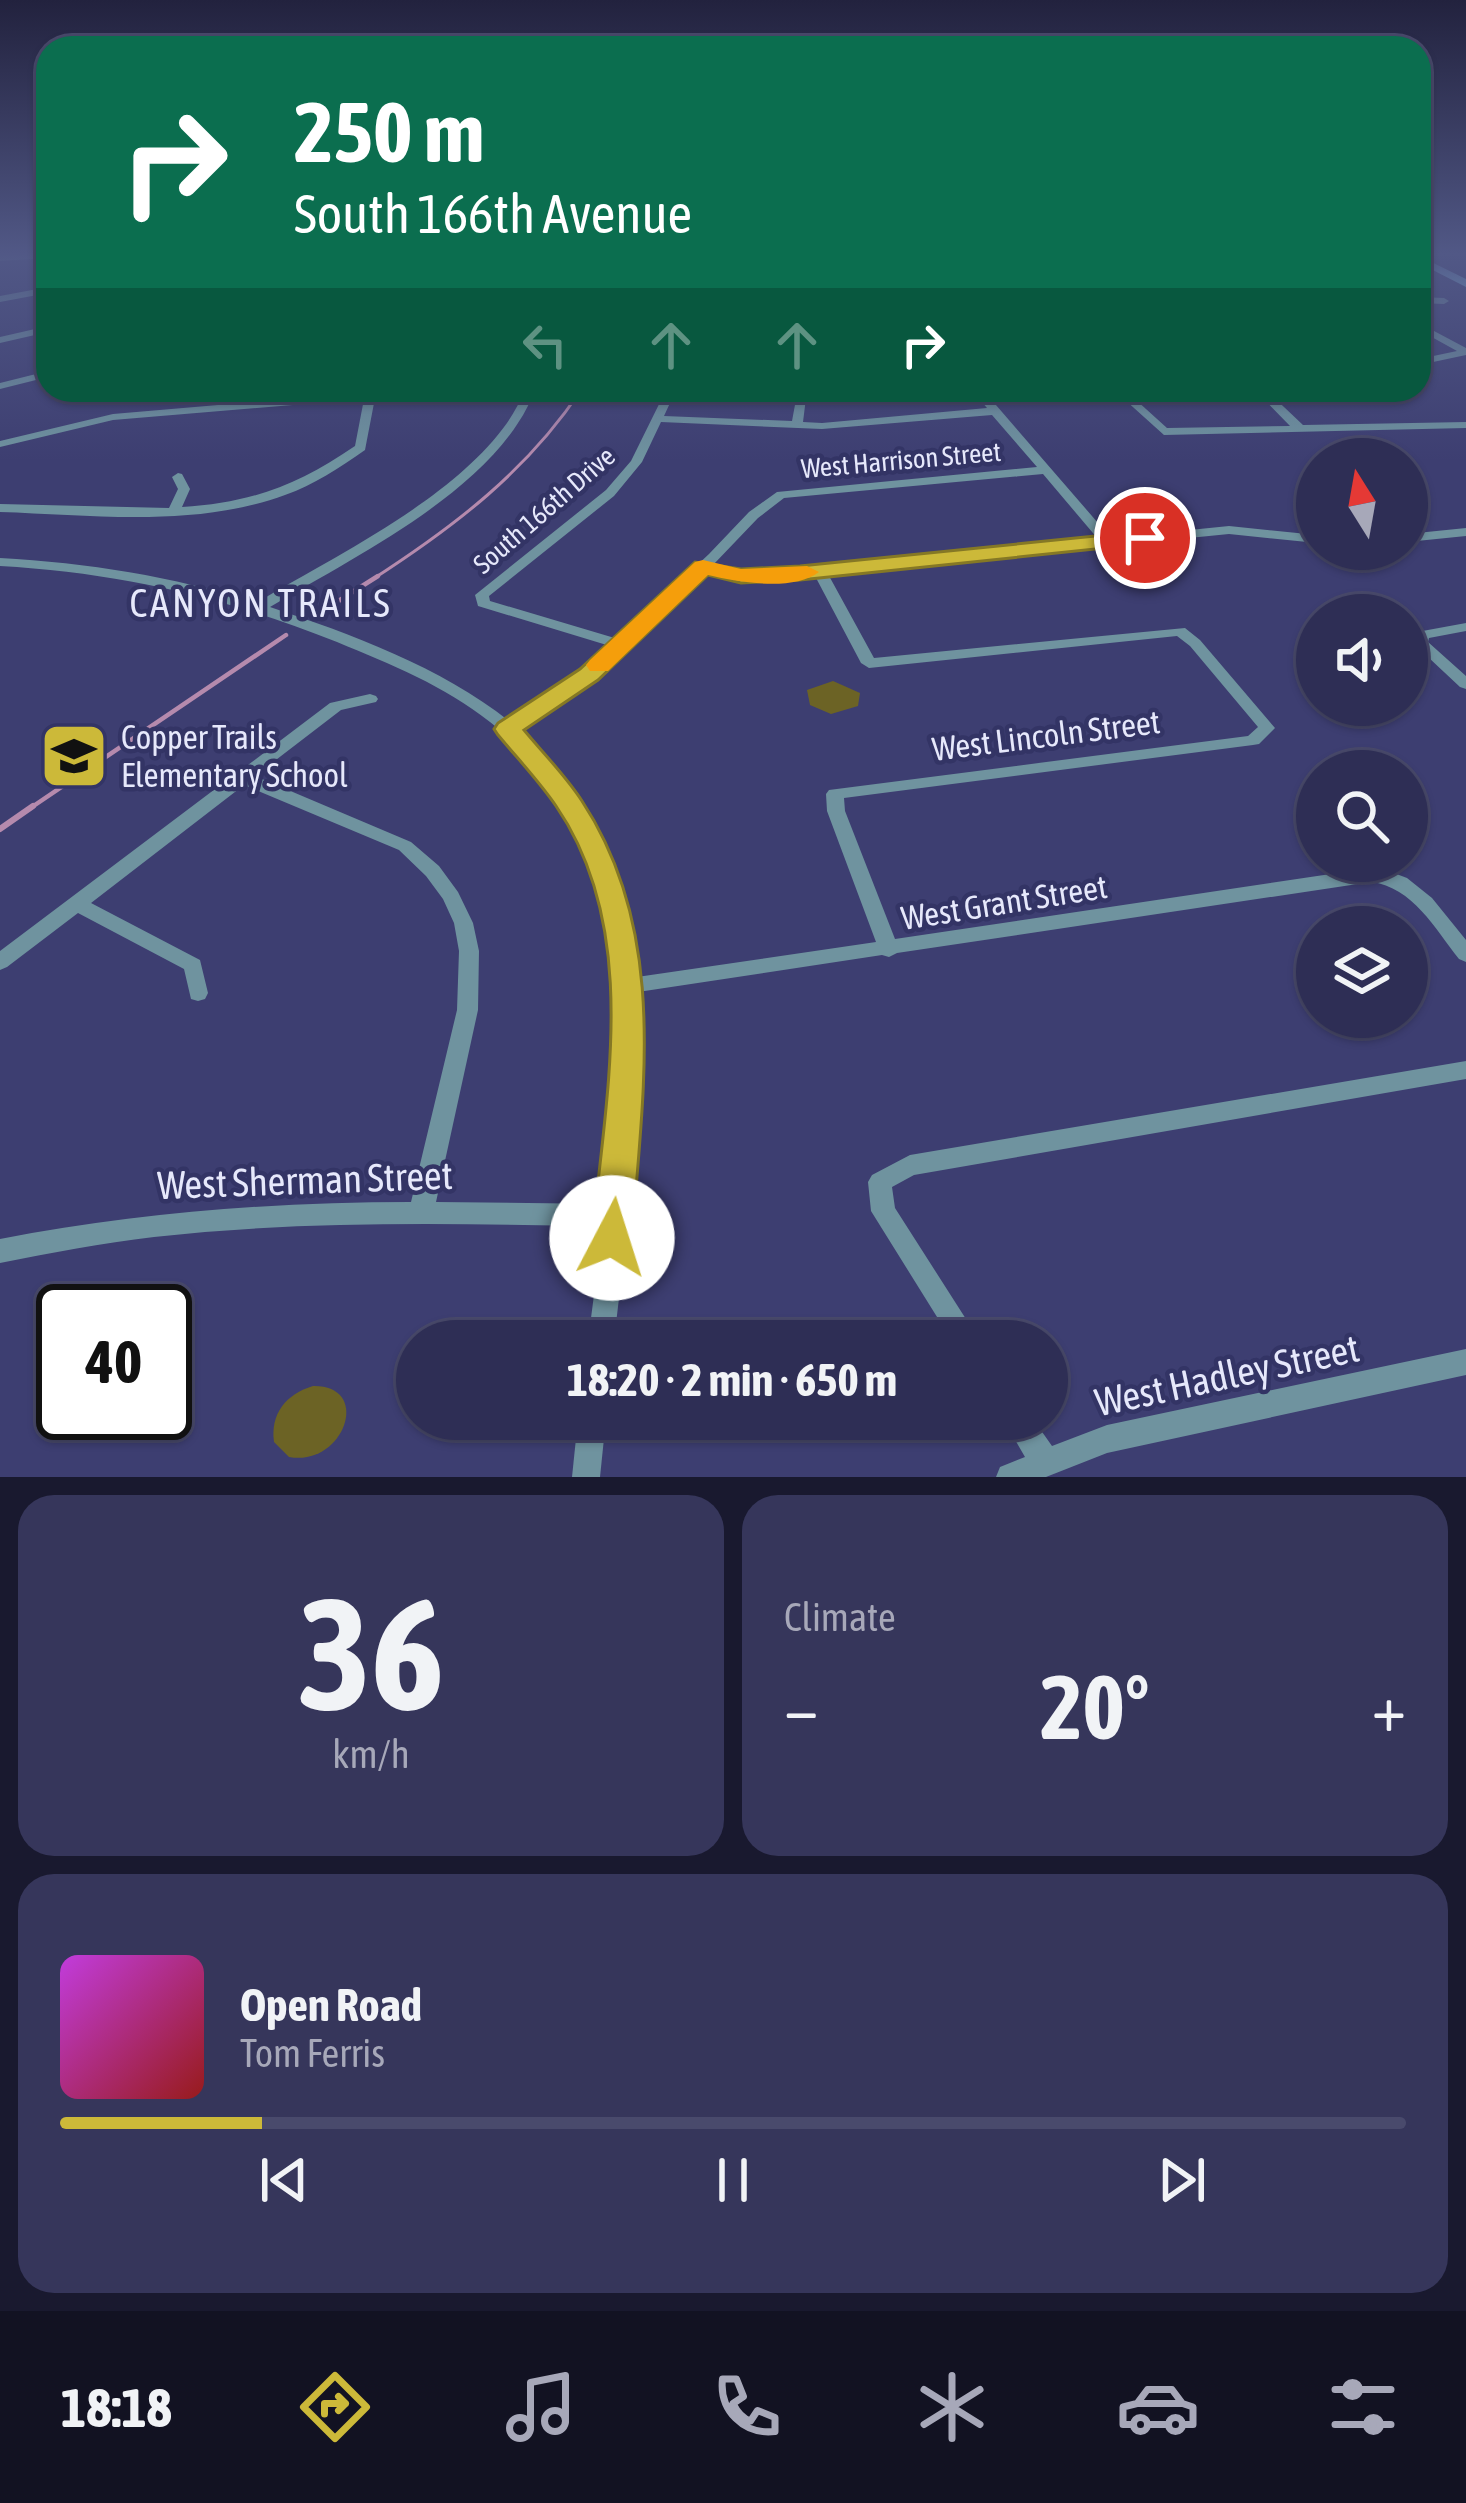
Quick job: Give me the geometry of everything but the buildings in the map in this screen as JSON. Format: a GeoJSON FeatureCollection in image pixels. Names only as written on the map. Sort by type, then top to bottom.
{"type":"FeatureCollection","features":[{"type":"Feature","properties":{"kind":"street"},"geometry":{"type":"LineString","coordinates":[[0,340],[36,331]]}},
{"type":"Feature","properties":{"kind":"street"},"geometry":{"type":"LineString","coordinates":[[1431,333],[1466,352]]}},
{"type":"Feature","properties":{"kind":"street"},"geometry":{"type":"LineString","coordinates":[[1431,359],[1466,352]]}},
{"type":"Feature","properties":{"kind":"street"},"geometry":{"type":"LineString","coordinates":[[0,386],[36,377]]}},
{"type":"Feature","properties":{"kind":"street"},"geometry":{"type":"LineString","coordinates":[[0,443],[113,417],[306,402]]}},
{"type":"Feature","properties":{"kind":"street"},"geometry":{"type":"LineString","coordinates":[[0,508],[173,512],[268,499],[320,479],[361,448],[369,402]]}},
{"type":"Feature","properties":{"kind":"street"},"geometry":{"type":"LineString","coordinates":[[261,606],[473,468],[512,427],[525,402]]}},
{"type":"Feature","properties":{"kind":"street","name":"South 166th Drive"},"geometry":{"type":"LineString","coordinates":[[622,646],[483,603],[482,595],[610,493],[636,462],[666,402]]}},
{"type":"Feature","properties":{"kind":"street"},"geometry":{"type":"LineString","coordinates":[[797,426],[800,402]]}},
{"type":"Feature","properties":{"kind":"street"},"geometry":{"type":"LineString","coordinates":[[987,402],[1108,542]]}},
{"type":"Feature","properties":{"kind":"street"},"geometry":{"type":"LineString","coordinates":[[1132,402],[1164,432],[1466,425]]}},
{"type":"Feature","properties":{"kind":"street"},"geometry":{"type":"LineString","coordinates":[[1272,402],[1300,429]]}},
{"type":"Feature","properties":{"kind":"street"},"geometry":{"type":"LineString","coordinates":[[658,419],[797,426],[994,411]]}},
{"type":"Feature","properties":{"kind":"street","name":"West Harrison Street"},"geometry":{"type":"LineString","coordinates":[[703,567],[761,504],[781,495],[1046,470]]}},
{"type":"Feature","properties":{"kind":"street"},"geometry":{"type":"LineString","coordinates":[[173,512],[184,490],[178,477]]}},
{"type":"Feature","properties":{"kind":"street"},"geometry":{"type":"LineString","coordinates":[[508,729],[562,696],[622,646],[703,567],[741,576],[1229,530],[1296,537]]}},
{"type":"Feature","properties":{"kind":"street"},"geometry":{"type":"LineString","coordinates":[[1428,536],[1466,532]]}},
{"type":"Feature","properties":{"kind":"street"},"geometry":{"type":"LineString","coordinates":[[0,562],[155,577],[261,606],[415,670],[508,729],[570,804],[596,854],[617,915],[628,986],[629,1043],[603,1320]]}},
{"type":"Feature","properties":{"kind":"street","name":"West Lincoln Street"},"geometry":{"type":"LineString","coordinates":[[819,571],[869,663],[1180,632],[1195,643],[1267,728],[1264,735],[836,794],[836,811],[889,950]]}},
{"type":"Feature","properties":{"kind":"street"},"geometry":{"type":"LineString","coordinates":[[1466,627],[1422,635],[1420,643],[1466,684]]}},
{"type":"Feature","properties":{"kind":"street"},"geometry":{"type":"LineString","coordinates":[[0,962],[336,706],[370,699]]}},
{"type":"Feature","properties":{"kind":"street"},"geometry":{"type":"LineString","coordinates":[[239,776],[405,846],[426,863],[460,912],[470,942],[472,990],[421,1213]]}},
{"type":"Feature","properties":{"kind":"street","name":"West Grant Street"},"geometry":{"type":"LineString","coordinates":[[628,986],[1390,875],[1411,889],[1466,954]]}},
{"type":"Feature","properties":{"kind":"street"},"geometry":{"type":"LineString","coordinates":[[76,903],[193,965],[198,993]]}},
{"type":"Feature","properties":{"kind":"street"},"geometry":{"type":"LineString","coordinates":[[953,1320],[883,1211],[880,1182],[910,1165],[1466,1070]]}},
{"type":"Feature","properties":{"kind":"street","name":"West Sherman Street"},"geometry":{"type":"LineString","coordinates":[[0,1251],[186,1220],[302,1212],[615,1214]]}},
{"type":"Feature","properties":{"kind":"street","name":"West Hadley Street"},"geometry":{"type":"LineString","coordinates":[[1010,1477],[1107,1439],[1466,1362]]}},
{"type":"Feature","properties":{"kind":"street"},"geometry":{"type":"LineString","coordinates":[[586,1477],[590,1440]]}},
{"type":"Feature","properties":{"kind":"street"},"geometry":{"type":"LineString","coordinates":[[1031,1440],[1044,1460]]}},
{"type":"Feature","properties":{"kind":"shaded area"},"geometry":{"type":"Polygon","coordinates":[[[833,681],[860,693],[858,706],[831,714],[810,705],[807,690],[833,681]]]}},
{"type":"Feature","properties":{"kind":"shaded area"},"geometry":{"type":"Polygon","coordinates":[[[313,1386],[331,1389],[342,1398],[344,1425],[324,1450],[308,1457],[289,1457],[274,1442],[277,1414],[295,1394],[313,1386]]]}},
{"type":"Feature","properties":{"kind":"waterway"},"geometry":{"type":"LineString","coordinates":[[373,579],[488,495],[572,402]]}},
{"type":"Feature","properties":{"kind":"waterway"},"geometry":{"type":"LineString","coordinates":[[321,612],[378,576]]}},
{"type":"Feature","properties":{"kind":"waterway"},"geometry":{"type":"LineString","coordinates":[[29,809],[286,635]]}},
{"type":"Feature","properties":{"kind":"waterway"},"geometry":{"type":"LineString","coordinates":[[0,829],[33,806]]}},
{"type":"Feature","properties":{"kind":"slow traffic"},"geometry":{"type":"LineString","coordinates":[[599,665],[703,567],[741,576],[807,572]]}},
{"type":"Feature","properties":{"kind":"place","name":"Copper Trails Elementary School"},"geometry":{"type":"Point","coordinates":[74,756]}},
{"type":"Feature","properties":{"kind":"district","name":"CANYON TRAILS"},"geometry":{"type":"Point","coordinates":[261,603]}},
{"type":"Feature","properties":{"kind":"route"},"geometry":{"type":"LineString","coordinates":[[612,1238],[630,1016],[617,915],[583,826],[508,729],[589,674],[703,567],[741,576],[800,573],[1145,538]]}}]}
